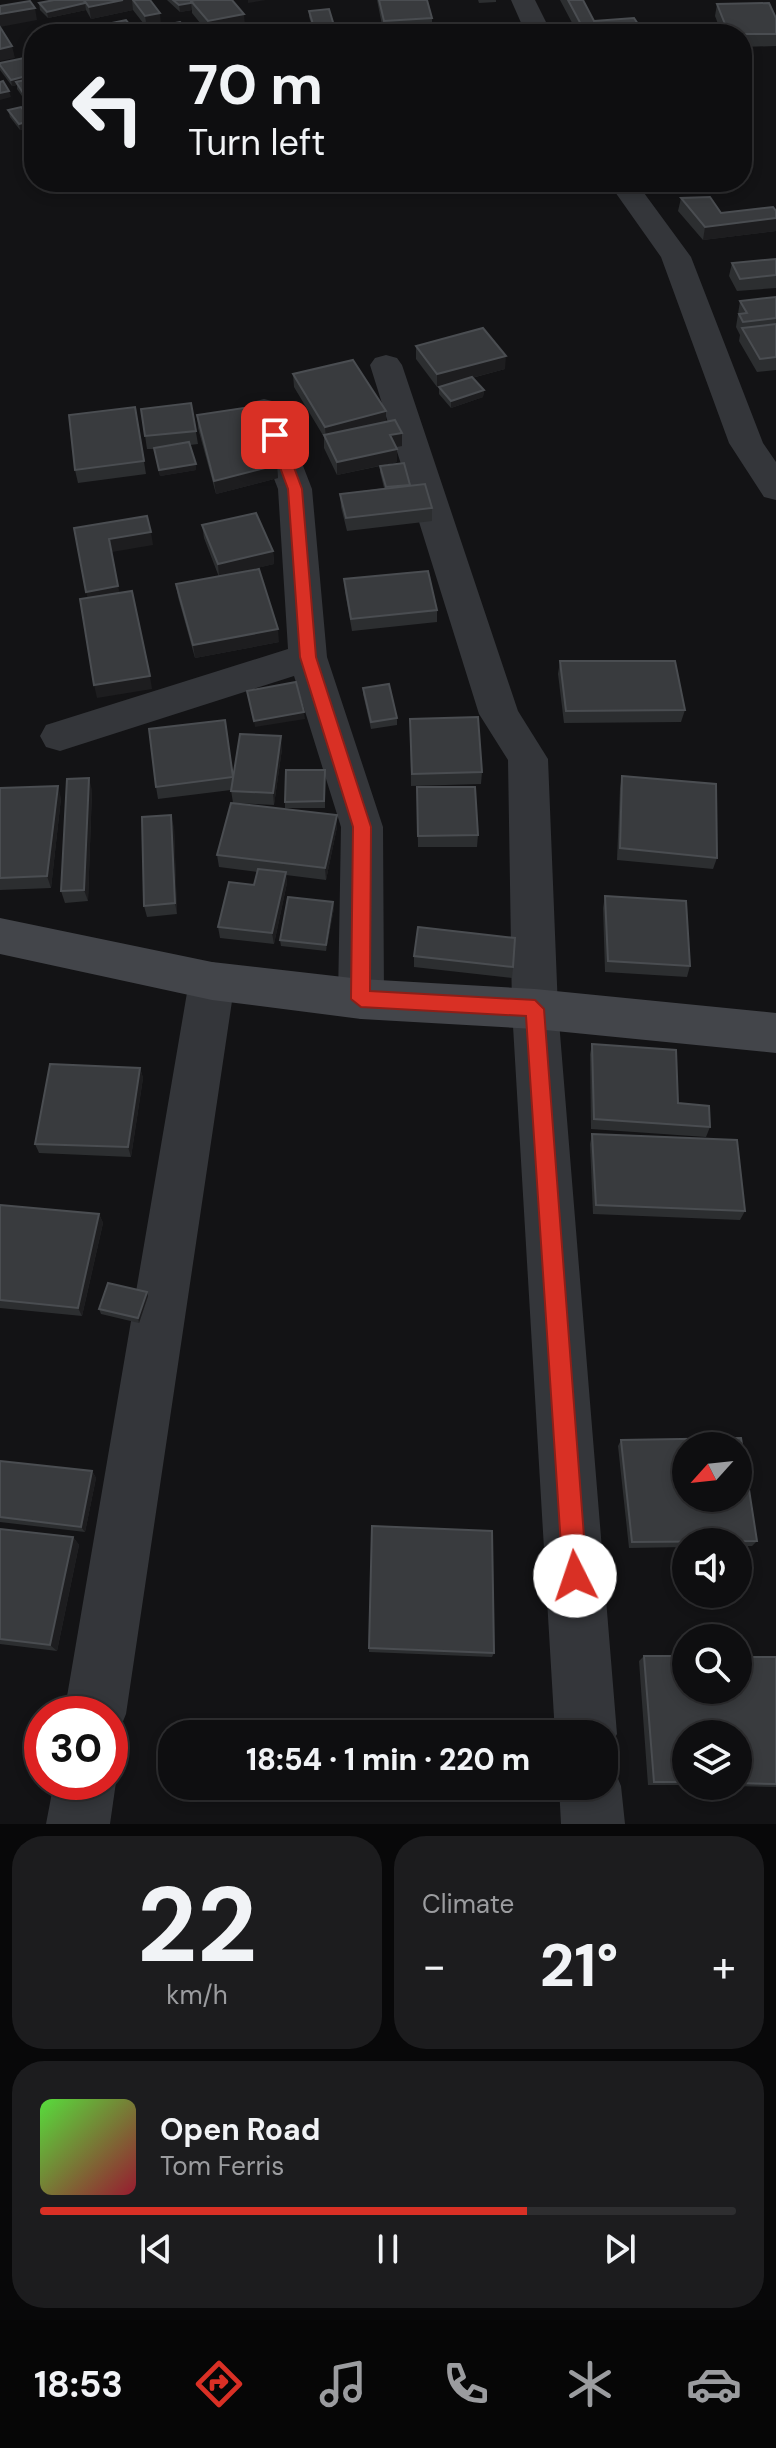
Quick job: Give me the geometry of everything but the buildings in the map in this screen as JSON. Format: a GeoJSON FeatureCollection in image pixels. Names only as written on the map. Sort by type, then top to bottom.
{"type":"FeatureCollection","features":[{"type":"Feature","properties":{"kind":"street"},"geometry":{"type":"LineString","coordinates":[[523,0],[534,24]]}},
{"type":"Feature","properties":{"kind":"street"},"geometry":{"type":"LineString","coordinates":[[629,192],[676,257],[746,443],[776,489]]}},
{"type":"Feature","properties":{"kind":"street"},"geometry":{"type":"LineString","coordinates":[[386,365],[499,714],[528,759],[535,1009],[585,1720]]}},
{"type":"Feature","properties":{"kind":"street"},"geometry":{"type":"LineString","coordinates":[[264,409],[295,489],[308,657],[362,827],[361,999]]}},
{"type":"Feature","properties":{"kind":"street"},"geometry":{"type":"LineString","coordinates":[[60,736],[308,657]]}},
{"type":"Feature","properties":{"kind":"street"},"geometry":{"type":"LineString","coordinates":[[0,936],[212,981],[361,999],[535,1009],[776,1033]]}},
{"type":"Feature","properties":{"kind":"street"},"geometry":{"type":"LineString","coordinates":[[98,1696],[212,981]]}},
{"type":"Feature","properties":{"kind":"street"},"geometry":{"type":"LineString","coordinates":[[78,1824],[82,1800]]}},
{"type":"Feature","properties":{"kind":"street"},"geometry":{"type":"LineString","coordinates":[[591,1800],[593,1824]]}},
{"type":"Feature","properties":{"kind":"route"},"geometry":{"type":"LineString","coordinates":[[275,435],[295,489],[308,657],[362,827],[361,999],[535,1009],[575,1576]]}}]}
